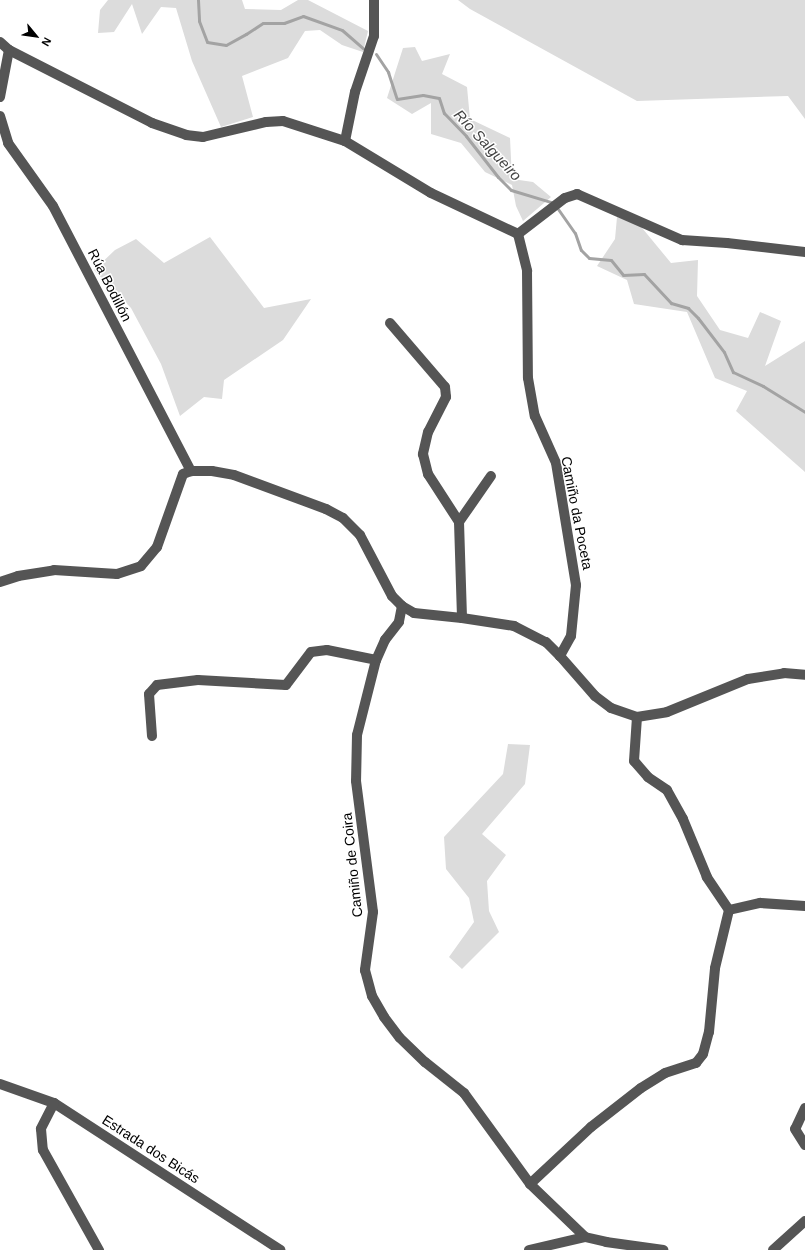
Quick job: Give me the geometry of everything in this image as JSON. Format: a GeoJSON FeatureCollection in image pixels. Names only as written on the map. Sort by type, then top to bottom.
{"type":"FeatureCollection","features":[{"type":"Feature","properties":{"kind":"street"},"geometry":{"type":"LineString","coordinates":[[346,141],[355,92],[374,36],[374,0]]}},
{"type":"Feature","properties":{"kind":"street"},"geometry":{"type":"LineString","coordinates":[[0,42],[9,50],[152,123],[186,135],[203,137],[266,122],[283,121],[346,141],[431,194],[518,234],[565,198],[577,194],[682,240],[727,243],[805,252]]}},
{"type":"Feature","properties":{"kind":"street"},"geometry":{"type":"LineString","coordinates":[[0,97],[9,50]]}},
{"type":"Feature","properties":{"kind":"street","name":"Rúa Bodillón"},"geometry":{"type":"LineString","coordinates":[[0,116],[8,143],[53,206],[191,471]]}},
{"type":"Feature","properties":{"kind":"street","name":"Camiño da Poceta"},"geometry":{"type":"LineString","coordinates":[[518,234],[527,271],[528,378],[535,416],[556,464],[576,586],[571,636],[560,656]]}},
{"type":"Feature","properties":{"kind":"street"},"geometry":{"type":"LineString","coordinates":[[390,323],[445,387],[446,397],[428,432],[423,454],[428,474],[459,522],[462,618]]}},
{"type":"Feature","properties":{"kind":"street"},"geometry":{"type":"LineString","coordinates":[[0,582],[18,576],[54,570],[117,574],[141,566],[157,547],[183,474],[191,471],[212,471],[234,475],[326,509],[343,518],[360,535],[392,596],[402,606],[414,613],[462,618],[514,626],[546,642],[595,696],[611,708],[637,717],[667,712],[748,679],[784,673],[805,675]]}},
{"type":"Feature","properties":{"kind":"street"},"geometry":{"type":"LineString","coordinates":[[459,522],[491,476]]}},
{"type":"Feature","properties":{"kind":"street","name":"Camiño de Coira"},"geometry":{"type":"LineString","coordinates":[[402,606],[399,622],[385,640],[376,660],[357,735],[356,781],[373,912],[365,970],[372,996],[384,1017],[400,1038],[424,1062],[464,1093],[530,1184],[585,1237]]}},
{"type":"Feature","properties":{"kind":"street"},"geometry":{"type":"LineString","coordinates":[[152,736],[149,694],[157,685],[198,680],[286,685],[311,652],[327,650],[376,660]]}},
{"type":"Feature","properties":{"kind":"street"},"geometry":{"type":"LineString","coordinates":[[530,1184],[591,1126],[641,1088],[666,1073],[696,1063],[702,1054],[708,1032],[715,968],[729,910],[707,877],[683,819],[667,790],[648,776],[634,761],[637,717]]}},
{"type":"Feature","properties":{"kind":"street"},"geometry":{"type":"LineString","coordinates":[[729,910],[760,903],[805,906]]}},
{"type":"Feature","properties":{"kind":"street","name":"Estrada dos Bicás"},"geometry":{"type":"LineString","coordinates":[[0,1084],[54,1103],[280,1250]]}},
{"type":"Feature","properties":{"kind":"street"},"geometry":{"type":"LineString","coordinates":[[54,1103],[41,1129],[44,1150],[99,1250]]}},
{"type":"Feature","properties":{"kind":"street"},"geometry":{"type":"LineString","coordinates":[[805,1108],[795,1129],[805,1145]]}},
{"type":"Feature","properties":{"kind":"street"},"geometry":{"type":"LineString","coordinates":[[773,1250],[805,1221]]}},
{"type":"Feature","properties":{"kind":"street"},"geometry":{"type":"LineString","coordinates":[[529,1250],[585,1237],[606,1242],[663,1250]]}},
{"type":"Feature","properties":{"kind":"shaded area"},"geometry":{"type":"Polygon","coordinates":[[[108,0],[242,0],[245,9],[281,10],[298,0],[308,0],[368,31],[363,52],[342,45],[320,30],[305,31],[288,58],[242,76],[253,117],[221,127],[192,61],[176,8],[161,7],[142,34],[132,4],[114,32],[98,33],[100,10],[108,0]]]}},
{"type":"Feature","properties":{"kind":"shaded area"},"geometry":{"type":"Polygon","coordinates":[[[458,0],[805,0],[805,119],[788,96],[637,101],[470,9],[458,0]]]}},
{"type":"Feature","properties":{"kind":"shaded area"},"geometry":{"type":"Polygon","coordinates":[[[415,47],[422,61],[450,54],[442,74],[467,87],[470,119],[510,138],[512,179],[533,182],[551,197],[523,221],[516,206],[512,185],[485,172],[461,143],[431,134],[431,103],[412,114],[387,98],[403,48],[415,47]]]}},
{"type":"Feature","properties":{"kind":"shaded area"},"geometry":{"type":"Polygon","coordinates":[[[617,217],[638,223],[671,263],[698,260],[697,296],[720,330],[748,338],[760,312],[781,321],[765,366],[805,341],[805,472],[736,411],[747,391],[715,378],[687,312],[634,304],[627,280],[597,266],[615,239],[617,217]]]}},
{"type":"Feature","properties":{"kind":"shaded area"},"geometry":{"type":"Polygon","coordinates":[[[210,237],[264,308],[311,299],[283,340],[224,380],[222,399],[204,397],[180,416],[161,364],[131,308],[94,270],[115,250],[136,239],[164,263],[210,237]]]}},
{"type":"Feature","properties":{"kind":"shaded area"},"geometry":{"type":"Polygon","coordinates":[[[508,744],[530,745],[525,784],[482,834],[506,855],[487,881],[489,911],[499,932],[462,969],[449,957],[474,922],[469,898],[446,869],[444,837],[503,774],[508,744]]]}},
{"type":"Feature","properties":{"kind":"waterway","name":"Río Salgueiro"},"geometry":{"type":"LineString","coordinates":[[198,0],[199,21],[207,42],[226,45],[263,23],[284,23],[303,16],[342,30],[363,48]]}},
{"type":"Feature","properties":{"kind":"waterway","name":"Río Salgueiro"},"geometry":{"type":"LineString","coordinates":[[376,54],[388,72],[397,99],[423,95],[439,98],[444,113],[466,136],[498,177],[511,190],[551,202]]}},
{"type":"Feature","properties":{"kind":"waterway","name":"Río Salgueiro"},"geometry":{"type":"LineString","coordinates":[[558,209],[575,233],[581,250],[589,258],[611,260],[623,275],[644,274],[671,303],[688,308],[698,318],[724,352],[733,372],[763,386],[805,412]]}}]}
